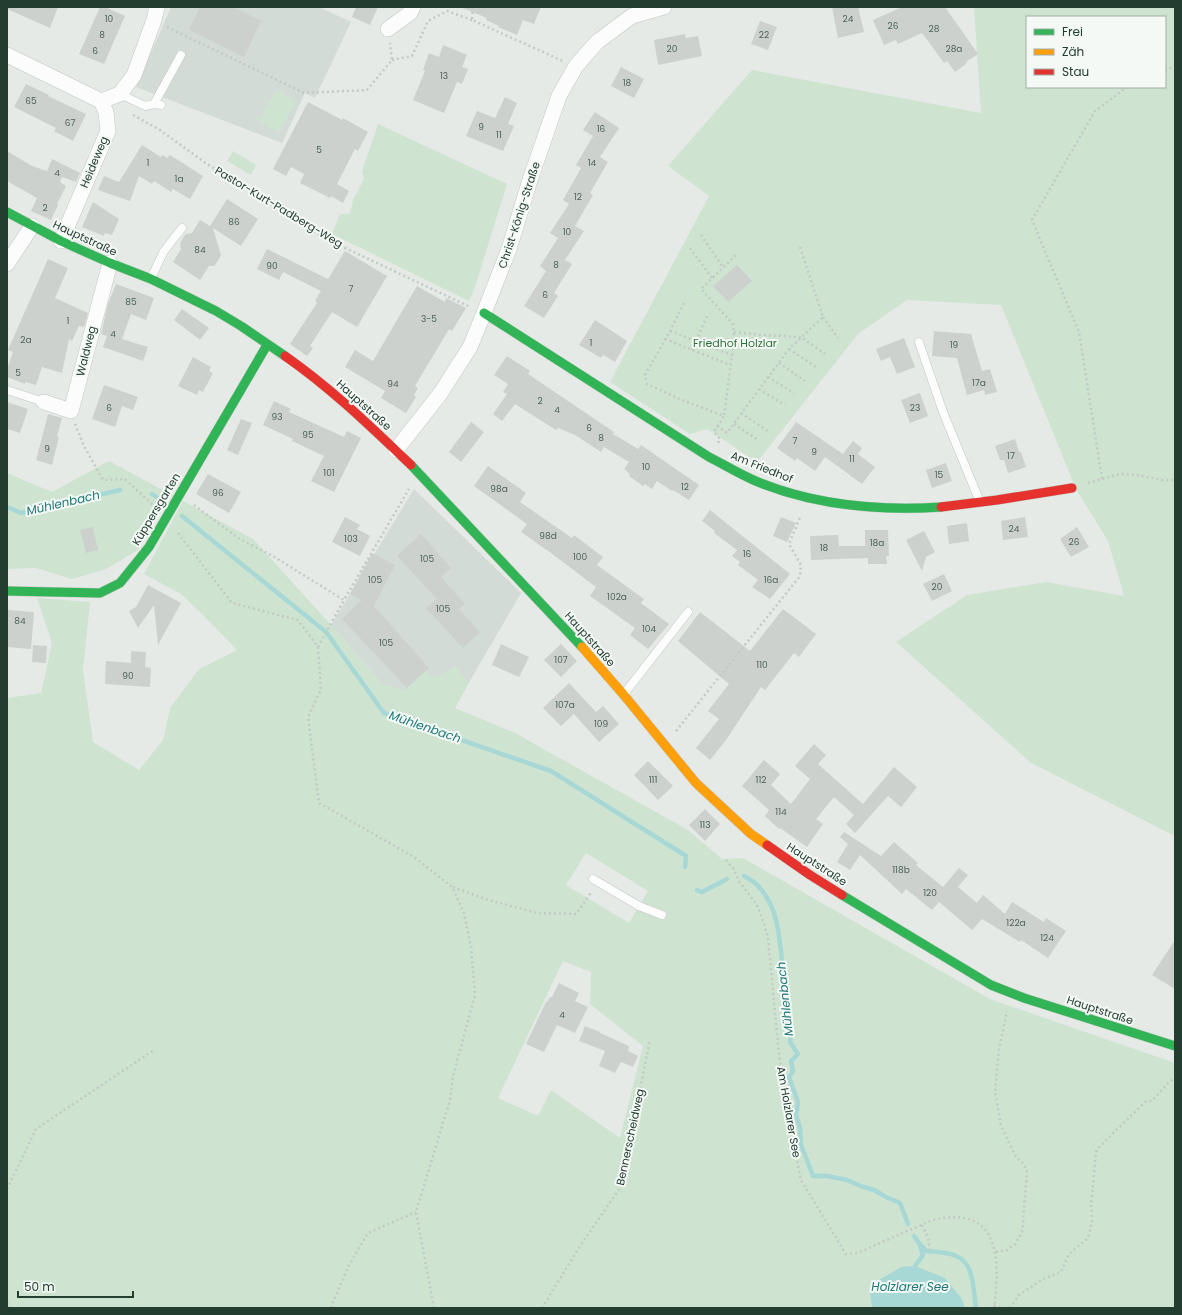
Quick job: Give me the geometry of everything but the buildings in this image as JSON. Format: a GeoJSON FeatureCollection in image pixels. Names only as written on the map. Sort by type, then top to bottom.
{"type":"FeatureCollection","features":[{"type":"Feature","properties":{"kind":"main road","name":"Hauptstraße"},"geometry":{"type":"LineString","coordinates":[[7,212],[61,241],[110,263],[151,279],[216,311],[241,326],[312,376],[358,413],[420,475],[580,645],[623,694],[696,783],[751,834],[810,875],[991,986],[1175,1046]]}},
{"type":"Feature","properties":{"kind":"main road","name":"Am Friedhof"},"geometry":{"type":"LineString","coordinates":[[484,313],[709,457],[745,476],[774,487],[808,497],[867,507],[888,508],[922,508],[980,502],[1072,488]]}},
{"type":"Feature","properties":{"kind":"main road","name":"Küppersgarten"},"geometry":{"type":"LineString","coordinates":[[7,591],[100,593],[120,583],[149,547],[267,345]]}},
{"type":"Feature","properties":{"kind":"street"},"geometry":{"type":"LineString","coordinates":[[388,30],[410,13],[413,7]]}},
{"type":"Feature","properties":{"kind":"street","name":"Christ-König-Straße"},"geometry":{"type":"LineString","coordinates":[[396,450],[440,394],[470,347],[509,248],[530,180],[559,96],[576,66],[597,42],[631,11],[664,7]]}},
{"type":"Feature","properties":{"kind":"street"},"geometry":{"type":"LineString","coordinates":[[7,55],[101,101],[120,94],[134,75],[156,14]]}},
{"type":"Feature","properties":{"kind":"street","name":"Heideweg"},"geometry":{"type":"LineString","coordinates":[[61,241],[108,131],[106,112],[101,101]]}},
{"type":"Feature","properties":{"kind":"street"},"geometry":{"type":"LineString","coordinates":[[7,264],[32,226]]}},
{"type":"Feature","properties":{"kind":"street","name":"Waldweg"},"geometry":{"type":"LineString","coordinates":[[71,410],[110,263]]}},
{"type":"Feature","properties":{"kind":"street"},"geometry":{"type":"LineString","coordinates":[[44,402],[71,410]]}},
{"type":"Feature","properties":{"kind":"lane"},"geometry":{"type":"LineString","coordinates":[[120,94],[145,106],[157,105],[181,55]]}},
{"type":"Feature","properties":{"kind":"lane"},"geometry":{"type":"LineString","coordinates":[[151,279],[164,251],[182,228]]}},
{"type":"Feature","properties":{"kind":"lane"},"geometry":{"type":"LineString","coordinates":[[919,342],[943,412],[980,502]]}},
{"type":"Feature","properties":{"kind":"lane"},"geometry":{"type":"LineString","coordinates":[[7,390],[44,402]]}},
{"type":"Feature","properties":{"kind":"lane"},"geometry":{"type":"LineString","coordinates":[[623,694],[688,612]]}},
{"type":"Feature","properties":{"kind":"lane"},"geometry":{"type":"LineString","coordinates":[[596,880],[639,906],[662,915]]}},
{"type":"Feature","properties":{"kind":"path"},"geometry":{"type":"LineString","coordinates":[[472,20],[473,7]]}},
{"type":"Feature","properties":{"kind":"path"},"geometry":{"type":"LineString","coordinates":[[156,14],[304,93],[367,90],[392,60],[412,56],[428,21],[447,11],[472,20],[576,66]]}},
{"type":"Feature","properties":{"kind":"path"},"geometry":{"type":"LineString","coordinates":[[388,30],[392,60]]}},
{"type":"Feature","properties":{"kind":"path"},"geometry":{"type":"LineString","coordinates":[[1102,479],[1079,332],[1032,220],[1095,111],[1126,88]]}},
{"type":"Feature","properties":{"kind":"path","name":"Pastor-Kurt-Padberg-Weg"},"geometry":{"type":"LineString","coordinates":[[127,111],[160,130],[206,164],[324,238],[484,313]]}},
{"type":"Feature","properties":{"kind":"path"},"geometry":{"type":"LineString","coordinates":[[701,235],[724,267]]}},
{"type":"Feature","properties":{"kind":"path"},"geometry":{"type":"LineString","coordinates":[[800,247],[823,317],[838,338]]}},
{"type":"Feature","properties":{"kind":"path"},"geometry":{"type":"LineString","coordinates":[[690,248],[712,278]]}},
{"type":"Feature","properties":{"kind":"path"},"geometry":{"type":"LineString","coordinates":[[714,432],[724,416],[734,332],[733,324],[701,289],[738,253]]}},
{"type":"Feature","properties":{"kind":"path"},"geometry":{"type":"LineString","coordinates":[[684,303],[645,375],[647,384],[682,400],[724,416]]}},
{"type":"Feature","properties":{"kind":"path"},"geometry":{"type":"LineString","coordinates":[[692,350],[708,314]]}},
{"type":"Feature","properties":{"kind":"path"},"geometry":{"type":"LineString","coordinates":[[717,426],[727,432],[789,349],[823,317]]}},
{"type":"Feature","properties":{"kind":"path"},"geometry":{"type":"LineString","coordinates":[[670,331],[695,342],[732,355]]}},
{"type":"Feature","properties":{"kind":"path"},"geometry":{"type":"LineString","coordinates":[[734,332],[801,337],[825,354]]}},
{"type":"Feature","properties":{"kind":"path"},"geometry":{"type":"LineString","coordinates":[[665,339],[730,365]]}},
{"type":"Feature","properties":{"kind":"path"},"geometry":{"type":"LineString","coordinates":[[789,349],[816,367]]}},
{"type":"Feature","properties":{"kind":"path"},"geometry":{"type":"LineString","coordinates":[[779,363],[804,381]]}},
{"type":"Feature","properties":{"kind":"path"},"geometry":{"type":"LineString","coordinates":[[768,377],[794,393]]}},
{"type":"Feature","properties":{"kind":"path"},"geometry":{"type":"LineString","coordinates":[[759,389],[785,405]]}},
{"type":"Feature","properties":{"kind":"path"},"geometry":{"type":"LineString","coordinates":[[71,410],[84,446],[103,480],[125,479],[166,517],[232,603],[298,620],[318,647]]}},
{"type":"Feature","properties":{"kind":"path"},"geometry":{"type":"LineString","coordinates":[[741,414],[769,432]]}},
{"type":"Feature","properties":{"kind":"path"},"geometry":{"type":"LineString","coordinates":[[734,424],[758,440]]}},
{"type":"Feature","properties":{"kind":"path"},"geometry":{"type":"LineString","coordinates":[[1072,488],[1120,474],[1137,474],[1162,480],[1175,480]]}},
{"type":"Feature","properties":{"kind":"path"},"geometry":{"type":"LineString","coordinates":[[420,475],[412,483],[324,634],[318,647],[321,689],[308,717],[319,803],[414,857],[452,887],[485,899],[537,913],[576,914],[596,880]]}},
{"type":"Feature","properties":{"kind":"path"},"geometry":{"type":"LineString","coordinates":[[179,494],[238,538],[271,555],[344,600]]}},
{"type":"Feature","properties":{"kind":"path"},"geometry":{"type":"LineString","coordinates":[[663,744],[670,738],[800,576],[801,565],[790,544],[808,497]]}},
{"type":"Feature","properties":{"kind":"path","name":"Am Holzlarer See"},"geometry":{"type":"LineString","coordinates":[[726,860],[733,868],[739,881],[757,905],[764,921],[768,937],[778,1045],[789,1123],[801,1180],[846,1254],[857,1253],[931,1221],[948,1218],[966,1218],[980,1224],[991,1237],[996,1252],[997,1281],[994,1306]]}},
{"type":"Feature","properties":{"kind":"path"},"geometry":{"type":"LineString","coordinates":[[434,1308],[416,1212],[450,1100],[453,1076],[475,995],[471,947],[464,913],[452,887]]}},
{"type":"Feature","properties":{"kind":"path"},"geometry":{"type":"LineString","coordinates":[[996,1252],[1007,1250],[1015,1244],[1022,1233],[1027,1172],[1024,1164],[1016,1156],[1001,1126],[995,1091],[999,1049],[1011,993]]}},
{"type":"Feature","properties":{"kind":"path","name":"Bennerscheidweg"},"geometry":{"type":"LineString","coordinates":[[542,1308],[580,1246],[620,1188],[650,1040]]}},
{"type":"Feature","properties":{"kind":"path"},"geometry":{"type":"LineString","coordinates":[[7,1189],[36,1129],[154,1050]]}},
{"type":"Feature","properties":{"kind":"path"},"geometry":{"type":"LineString","coordinates":[[1010,1308],[1019,1295],[1043,1279],[1061,1272],[1069,1254],[1088,1238],[1092,1222],[1091,1206],[1096,1152],[1100,1146],[1145,1102],[1152,1100],[1169,1082],[1175,1078]]}},
{"type":"Feature","properties":{"kind":"path"},"geometry":{"type":"LineString","coordinates":[[331,1308],[349,1265],[368,1234],[416,1212]]}},
{"type":"Feature","properties":{"kind":"path"},"geometry":{"type":"LineString","coordinates":[[922,1225],[928,1238],[930,1250]]}},
{"type":"Feature","properties":{"kind":"path"},"geometry":{"type":"LineString","coordinates":[[7,1302],[10,1308]]}},
{"type":"Feature","properties":{"kind":"path"},"geometry":{"type":"LineString","coordinates":[[994,1306],[1001,1308]]}},
{"type":"Feature","properties":{"kind":"shaded area"},"geometry":{"type":"Polygon","coordinates":[[[171,7],[319,7],[351,22],[315,98],[305,93],[282,143],[136,87],[171,7]]]}},
{"type":"Feature","properties":{"kind":"shaded area"},"geometry":{"type":"Polygon","coordinates":[[[414,489],[521,593],[454,708],[382,684],[331,625],[414,489]]]}},
{"type":"Feature","properties":{"kind":"green space","name":"Friedhof Holzlar"},"geometry":{"type":"Polygon","coordinates":[[[974,7],[1175,7],[1175,836],[1031,763],[896,642],[967,595],[1046,582],[1124,596],[1108,541],[1076,489],[1001,305],[907,300],[858,334],[757,462],[707,429],[690,434],[610,382],[709,196],[668,166],[752,70],[981,113],[974,7]]]}},
{"type":"Feature","properties":{"kind":"green space"},"geometry":{"type":"Polygon","coordinates":[[[276,90],[296,101],[279,132],[259,121],[276,90]]]}},
{"type":"Feature","properties":{"kind":"green space"},"geometry":{"type":"Polygon","coordinates":[[[378,124],[507,184],[475,287],[469,301],[332,234],[340,214],[350,214],[353,200],[364,179],[362,171],[378,124]]]}},
{"type":"Feature","properties":{"kind":"green space"},"geometry":{"type":"Polygon","coordinates":[[[233,151],[256,165],[251,175],[227,161],[233,151]]]}},
{"type":"Feature","properties":{"kind":"green space"},"geometry":{"type":"Polygon","coordinates":[[[109,461],[170,494],[138,550],[106,569],[72,579],[36,568],[7,569],[7,473],[52,492],[109,461]]]}},
{"type":"Feature","properties":{"kind":"green space"},"geometry":{"type":"Polygon","coordinates":[[[183,501],[253,539],[382,684],[408,692],[407,688],[426,671],[435,678],[455,666],[469,683],[455,708],[515,733],[688,830],[722,859],[743,858],[990,999],[1175,1063],[1175,1308],[965,1308],[962,1299],[870,1292],[872,1308],[7,1308],[7,698],[41,693],[52,643],[37,598],[90,602],[83,670],[93,742],[139,770],[163,740],[170,708],[199,669],[237,650],[181,594],[144,574],[183,501]],[[586,853],[566,885],[629,923],[648,891],[586,853]],[[563,961],[498,1098],[538,1116],[551,1090],[620,1138],[643,1046],[590,1004],[591,972],[563,961]]]}},
{"type":"Feature","properties":{"kind":"water","name":"Holzlarer See"},"geometry":{"type":"Polygon","coordinates":[[[915,1266],[945,1278],[962,1299],[965,1308],[872,1308],[870,1292],[879,1280],[901,1267],[915,1266]]]}},
{"type":"Feature","properties":{"kind":"waterway","name":"Mühlenbach"},"geometry":{"type":"LineString","coordinates":[[7,507],[21,513],[120,490]]}},
{"type":"Feature","properties":{"kind":"waterway","name":"Mühlenbach"},"geometry":{"type":"LineString","coordinates":[[152,494],[164,502]]}},
{"type":"Feature","properties":{"kind":"waterway","name":"Mühlenbach"},"geometry":{"type":"LineString","coordinates":[[182,516],[326,632],[384,713],[551,771],[686,856],[685,867]]}},
{"type":"Feature","properties":{"kind":"waterway","name":"Mühlenbach"},"geometry":{"type":"LineString","coordinates":[[744,876],[757,885],[766,896],[773,910],[777,925],[780,940],[784,987],[787,995],[786,1010],[789,1015],[790,1022],[788,1028],[791,1035],[790,1042],[798,1054],[791,1061],[793,1071],[789,1077],[798,1102],[796,1115],[800,1128],[801,1145],[813,1176],[827,1176],[847,1180],[874,1190],[900,1203],[908,1224]]}},
{"type":"Feature","properties":{"kind":"waterway","name":"Mühlenbach"},"geometry":{"type":"LineString","coordinates":[[697,890],[701,892],[704,891],[727,879]]}},
{"type":"Feature","properties":{"kind":"waterway"},"geometry":{"type":"LineString","coordinates":[[914,1236],[919,1243],[923,1255],[915,1266],[915,1270]]}},
{"type":"Feature","properties":{"kind":"waterway"},"geometry":{"type":"LineString","coordinates":[[919,1243],[926,1251],[941,1252],[956,1256],[967,1265],[972,1278],[976,1308]]}},
{"type":"Feature","properties":{"kind":"traffic: fast"},"geometry":{"type":"LineString","coordinates":[[7,212],[61,241],[110,263],[151,279],[216,311],[285,356]]}},
{"type":"Feature","properties":{"kind":"traffic: fast"},"geometry":{"type":"LineString","coordinates":[[484,313],[709,457],[758,482],[802,496],[848,505],[894,508],[941,507]]}},
{"type":"Feature","properties":{"kind":"traffic: fast"},"geometry":{"type":"LineString","coordinates":[[7,591],[100,593],[120,583],[149,547],[267,345]]}},
{"type":"Feature","properties":{"kind":"traffic: fast"},"geometry":{"type":"LineString","coordinates":[[411,465],[582,647]]}},
{"type":"Feature","properties":{"kind":"traffic: fast"},"geometry":{"type":"LineString","coordinates":[[842,895],[991,985],[1024,998],[1175,1046]]}},
{"type":"Feature","properties":{"kind":"traffic: slow"},"geometry":{"type":"LineString","coordinates":[[582,647],[623,694],[696,783],[751,834],[767,845]]}},
{"type":"Feature","properties":{"kind":"traffic: jam"},"geometry":{"type":"LineString","coordinates":[[285,356],[334,394],[411,465]]}},
{"type":"Feature","properties":{"kind":"traffic: jam"},"geometry":{"type":"LineString","coordinates":[[941,507],[1072,488]]}},
{"type":"Feature","properties":{"kind":"traffic: jam"},"geometry":{"type":"LineString","coordinates":[[767,845],[842,895]]}}]}
